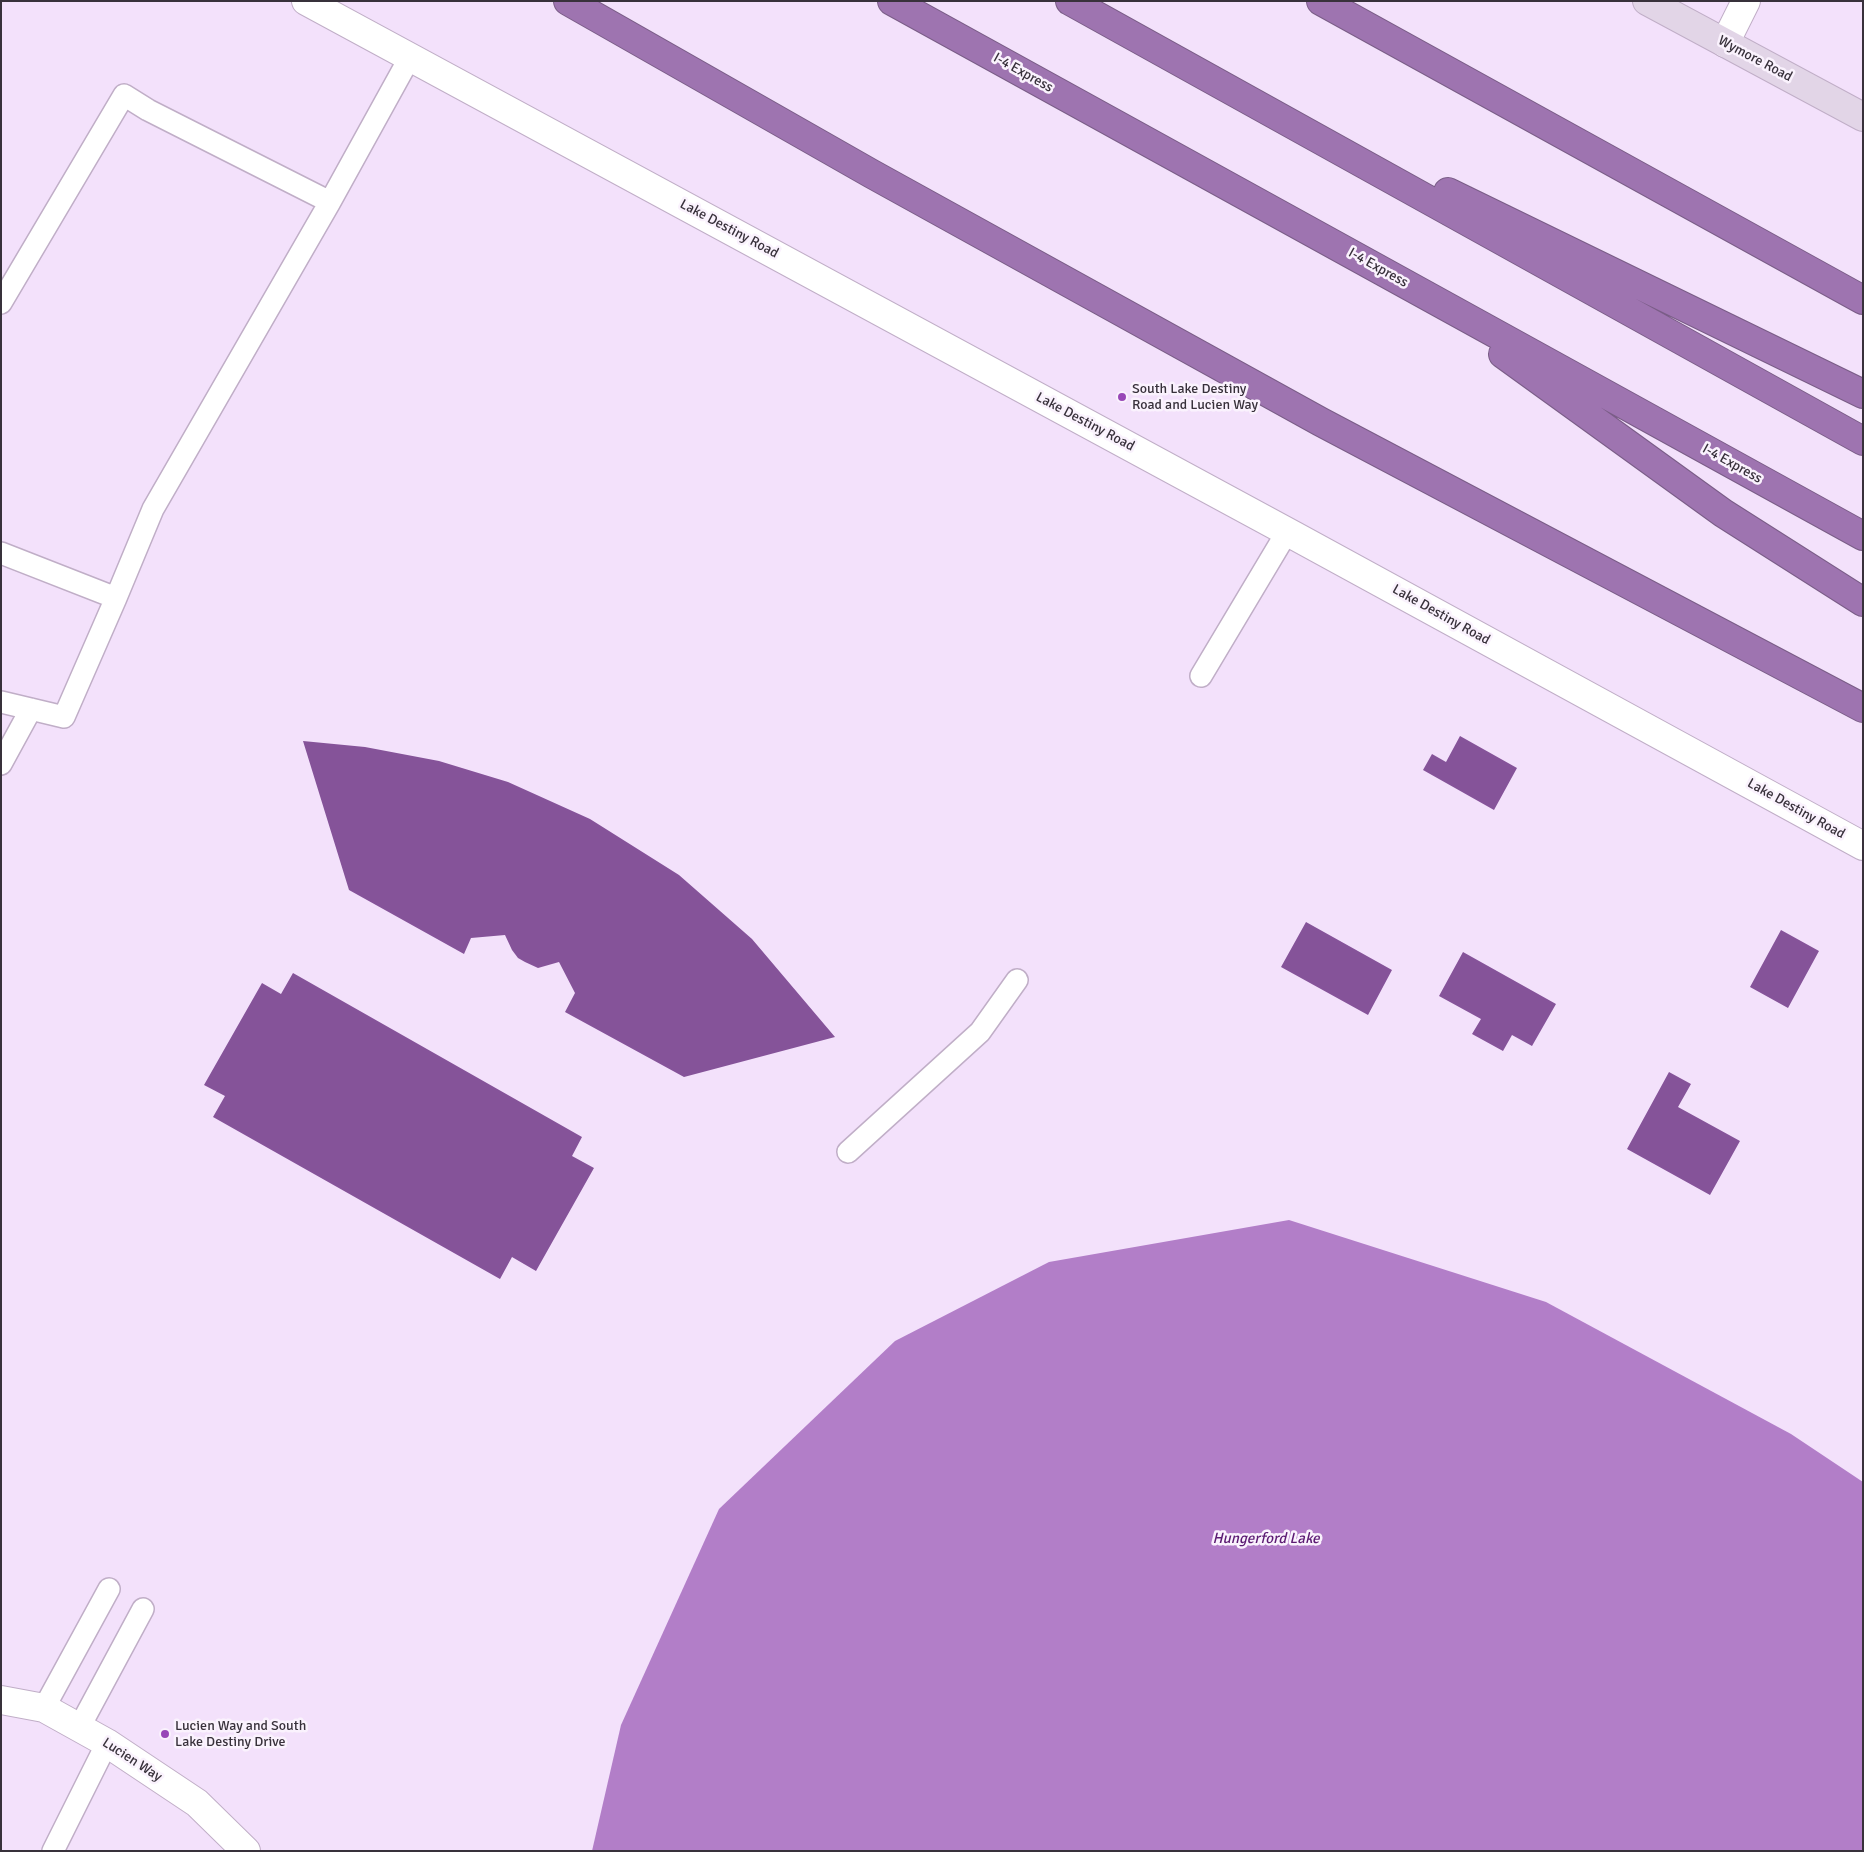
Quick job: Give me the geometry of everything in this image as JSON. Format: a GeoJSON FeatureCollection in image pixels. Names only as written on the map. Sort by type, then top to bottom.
{"type":"FeatureCollection","features":[{"type":"Feature","properties":{"kind":"highway"},"geometry":{"type":"LineString","coordinates":[[568,1],[889,184],[1313,417],[1863,708]]}},
{"type":"Feature","properties":{"kind":"highway","name":"I-4 Express"},"geometry":{"type":"LineString","coordinates":[[892,1],[1863,536]]}},
{"type":"Feature","properties":{"kind":"highway"},"geometry":{"type":"LineString","coordinates":[[1070,1],[1863,441]]}},
{"type":"Feature","properties":{"kind":"highway"},"geometry":{"type":"LineString","coordinates":[[1321,1],[1863,300]]}},
{"type":"Feature","properties":{"kind":"highway"},"geometry":{"type":"LineString","coordinates":[[1352,159],[1420,178],[1863,394]]}},
{"type":"Feature","properties":{"kind":"highway"},"geometry":{"type":"LineString","coordinates":[[1402,282],[1723,513],[1863,602]]}},
{"type":"Feature","properties":{"kind":"main road","name":"Wymore Road"},"geometry":{"type":"LineString","coordinates":[[1647,1],[1863,117]]}},
{"type":"Feature","properties":{"kind":"street","name":"Lake Destiny Road"},"geometry":{"type":"LineString","coordinates":[[306,1],[1288,532],[1863,846]]}},
{"type":"Feature","properties":{"kind":"street"},"geometry":{"type":"LineString","coordinates":[[1725,43],[1746,1]]}},
{"type":"Feature","properties":{"kind":"street","name":"Lucien Way"},"geometry":{"type":"LineString","coordinates":[[1,1700],[44,1708],[107,1743],[197,1803],[246,1851]]}},
{"type":"Feature","properties":{"kind":"lane"},"geometry":{"type":"LineString","coordinates":[[1,702],[64,717],[153,510],[330,202],[410,57]]}},
{"type":"Feature","properties":{"kind":"lane"},"geometry":{"type":"LineString","coordinates":[[1,303],[124,95],[148,110],[330,202]]}},
{"type":"Feature","properties":{"kind":"lane"},"geometry":{"type":"LineString","coordinates":[[1201,676],[1288,532]]}},
{"type":"Feature","properties":{"kind":"lane"},"geometry":{"type":"LineString","coordinates":[[1,554],[116,598]]}},
{"type":"Feature","properties":{"kind":"lane"},"geometry":{"type":"LineString","coordinates":[[1,764],[31,709]]}},
{"type":"Feature","properties":{"kind":"lane"},"geometry":{"type":"LineString","coordinates":[[848,1152],[980,1032],[1017,980]]}},
{"type":"Feature","properties":{"kind":"lane"},"geometry":{"type":"LineString","coordinates":[[44,1708],[109,1589]]}},
{"type":"Feature","properties":{"kind":"lane"},"geometry":{"type":"LineString","coordinates":[[79,1728],[143,1609]]}},
{"type":"Feature","properties":{"kind":"lane"},"geometry":{"type":"LineString","coordinates":[[53,1851],[107,1743]]}},
{"type":"Feature","properties":{"kind":"water","name":"Hungerford Lake"},"geometry":{"type":"Polygon","coordinates":[[[1289,1220],[1546,1302],[1791,1434],[1863,1482],[1863,1851],[592,1851],[621,1725],[719,1509],[895,1341],[1049,1262],[1289,1220]]]}},
{"type":"Feature","properties":{"kind":"building"},"geometry":{"type":"Polygon","coordinates":[[[1460,736],[1517,768],[1494,810],[1423,770],[1432,754],[1446,762],[1460,736]]]}},
{"type":"Feature","properties":{"kind":"building"},"geometry":{"type":"Polygon","coordinates":[[[303,741],[365,747],[439,761],[508,782],[590,819],[679,875],[752,939],[835,1037],[684,1077],[565,1012],[575,993],[559,962],[538,968],[525,962],[518,958],[512,950],[505,935],[471,938],[464,954],[349,890],[303,741]]]}},
{"type":"Feature","properties":{"kind":"building"},"geometry":{"type":"Polygon","coordinates":[[[1306,922],[1392,970],[1368,1015],[1281,967],[1306,922]]]}},
{"type":"Feature","properties":{"kind":"building"},"geometry":{"type":"Polygon","coordinates":[[[1781,930],[1819,951],[1788,1008],[1750,987],[1781,930]]]}},
{"type":"Feature","properties":{"kind":"building"},"geometry":{"type":"Polygon","coordinates":[[[1463,952],[1556,1004],[1532,1046],[1512,1035],[1503,1051],[1472,1034],[1481,1019],[1439,996],[1463,952]]]}},
{"type":"Feature","properties":{"kind":"building"},"geometry":{"type":"Polygon","coordinates":[[[293,973],[582,1137],[572,1156],[594,1168],[536,1271],[512,1257],[500,1279],[213,1117],[225,1096],[204,1085],[262,983],[281,994],[293,973]]]}},
{"type":"Feature","properties":{"kind":"building"},"geometry":{"type":"Polygon","coordinates":[[[1669,1072],[1691,1084],[1678,1107],[1740,1141],[1710,1195],[1627,1149],[1669,1072]]]}},
{"type":"Feature","properties":{"kind":"place","name":"South Lake Destiny Road and Lucien Way"},"geometry":{"type":"Point","coordinates":[1122,397]}},
{"type":"Feature","properties":{"kind":"place","name":"Lucien Way and South Lake Destiny Drive"},"geometry":{"type":"Point","coordinates":[165,1734]}}]}
